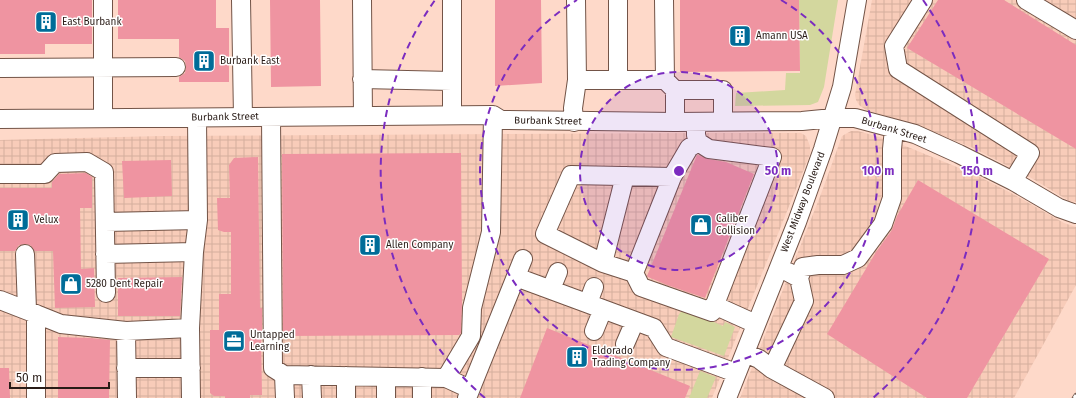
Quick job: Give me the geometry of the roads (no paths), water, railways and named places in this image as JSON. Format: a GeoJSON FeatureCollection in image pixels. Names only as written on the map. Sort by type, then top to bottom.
{"type":"FeatureCollection","features":[{"type":"Feature","properties":{"kind":"street"},"geometry":{"type":"LineString","coordinates":[[103,0],[103,118]]}},
{"type":"Feature","properties":{"kind":"street"},"geometry":{"type":"LineString","coordinates":[[241,0],[243,117]]}},
{"type":"Feature","properties":{"kind":"street"},"geometry":{"type":"LineString","coordinates":[[362,0],[363,116]]}},
{"type":"Feature","properties":{"kind":"street"},"geometry":{"type":"LineString","coordinates":[[452,0],[452,115]]}},
{"type":"Feature","properties":{"kind":"street"},"geometry":{"type":"LineString","coordinates":[[574,122],[577,80],[576,0]]}},
{"type":"Feature","properties":{"kind":"street"},"geometry":{"type":"LineString","coordinates":[[618,0],[618,80]]}},
{"type":"Feature","properties":{"kind":"street"},"geometry":{"type":"LineString","coordinates":[[664,0],[670,85],[675,122]]}},
{"type":"Feature","properties":{"kind":"street","name":"West Midway Boulevard"},"geometry":{"type":"LineString","coordinates":[[729,397],[736,374],[809,190],[833,118],[842,87],[857,0]]}},
{"type":"Feature","properties":{"kind":"street"},"geometry":{"type":"LineString","coordinates":[[923,0],[894,46],[898,69],[1030,153],[1013,181]]}},
{"type":"Feature","properties":{"kind":"street"},"geometry":{"type":"LineString","coordinates":[[1030,1],[1076,30]]}},
{"type":"Feature","properties":{"kind":"street"},"geometry":{"type":"LineString","coordinates":[[0,68],[176,67]]}},
{"type":"Feature","properties":{"kind":"street"},"geometry":{"type":"LineString","coordinates":[[362,79],[452,81]]}},
{"type":"Feature","properties":{"kind":"street"},"geometry":{"type":"LineString","coordinates":[[577,80],[618,80],[723,90],[723,122]]}},
{"type":"Feature","properties":{"kind":"street"},"geometry":{"type":"LineString","coordinates":[[446,378],[471,336],[472,308],[491,232],[493,115]]}},
{"type":"Feature","properties":{"kind":"street","name":"Burbank Street"},"geometry":{"type":"LineString","coordinates":[[0,119],[493,115],[501,120],[574,122],[723,122],[802,121],[833,118],[855,118],[915,134],[1013,181],[1059,208],[1076,214]]}},
{"type":"Feature","properties":{"kind":"street"},"geometry":{"type":"LineString","coordinates":[[271,117],[273,368],[284,375],[446,378],[469,393],[523,259]]}},
{"type":"Feature","properties":{"kind":"street"},"geometry":{"type":"LineString","coordinates":[[191,398],[190,328],[194,252],[198,220],[198,118]]}},
{"type":"Feature","properties":{"kind":"street"},"geometry":{"type":"LineString","coordinates":[[672,177],[571,175],[545,234],[603,263],[634,273],[641,287],[712,312],[772,157],[709,149],[698,142],[696,135],[696,122]]}},
{"type":"Feature","properties":{"kind":"street"},"geometry":{"type":"LineString","coordinates":[[772,369],[804,301],[799,278],[803,267],[818,265],[843,265],[858,258],[883,224],[892,198],[892,149],[894,129]]}},
{"type":"Feature","properties":{"kind":"street"},"geometry":{"type":"LineString","coordinates":[[634,273],[672,177],[689,148],[698,142]]}},
{"type":"Feature","properties":{"kind":"street"},"geometry":{"type":"LineString","coordinates":[[0,174],[45,174],[54,163],[87,162],[104,172],[106,293]]}},
{"type":"Feature","properties":{"kind":"street"},"geometry":{"type":"LineString","coordinates":[[603,263],[625,176]]}},
{"type":"Feature","properties":{"kind":"street"},"geometry":{"type":"LineString","coordinates":[[105,222],[198,220]]}},
{"type":"Feature","properties":{"kind":"street"},"geometry":{"type":"LineString","coordinates":[[106,254],[194,252]]}},
{"type":"Feature","properties":{"kind":"street"},"geometry":{"type":"LineString","coordinates":[[25,254],[32,312],[36,398]]}},
{"type":"Feature","properties":{"kind":"street"},"geometry":{"type":"LineString","coordinates":[[778,268],[799,278]]}},
{"type":"Feature","properties":{"kind":"street"},"geometry":{"type":"LineString","coordinates":[[551,289],[558,272]]}},
{"type":"Feature","properties":{"kind":"street"},"geometry":{"type":"LineString","coordinates":[[516,277],[654,328],[666,347],[736,374]]}},
{"type":"Feature","properties":{"kind":"street"},"geometry":{"type":"LineString","coordinates":[[594,287],[594,331]]}},
{"type":"Feature","properties":{"kind":"street"},"geometry":{"type":"LineString","coordinates":[[0,300],[61,324],[126,331],[190,328]]}},
{"type":"Feature","properties":{"kind":"street"},"geometry":{"type":"LineString","coordinates":[[714,305],[756,324]]}},
{"type":"Feature","properties":{"kind":"street"},"geometry":{"type":"LineString","coordinates":[[625,344],[635,321]]}},
{"type":"Feature","properties":{"kind":"street"},"geometry":{"type":"LineString","coordinates":[[126,331],[127,398]]}},
{"type":"Feature","properties":{"kind":"street"},"geometry":{"type":"LineString","coordinates":[[745,353],[759,359],[802,393],[825,398]]}},
{"type":"Feature","properties":{"kind":"street"},"geometry":{"type":"LineString","coordinates":[[126,368],[191,368]]}},
{"type":"Feature","properties":{"kind":"street"},"geometry":{"type":"LineString","coordinates":[[284,375],[285,398]]}},
{"type":"Feature","properties":{"kind":"street"},"geometry":{"type":"LineString","coordinates":[[311,376],[312,398]]}},
{"type":"Feature","properties":{"kind":"street"},"geometry":{"type":"LineString","coordinates":[[346,376],[346,398]]}},
{"type":"Feature","properties":{"kind":"street"},"geometry":{"type":"LineString","coordinates":[[386,377],[386,398]]}},
{"type":"Feature","properties":{"kind":"street"},"geometry":{"type":"LineString","coordinates":[[422,377],[422,398]]}},
{"type":"Feature","properties":{"kind":"place","name":"East Burbank"},"geometry":{"type":"Point","coordinates":[46,22]}},
{"type":"Feature","properties":{"kind":"place","name":"Amann USA"},"geometry":{"type":"Point","coordinates":[740,36]}},
{"type":"Feature","properties":{"kind":"place","name":"Burbank East"},"geometry":{"type":"Point","coordinates":[204,61]}},
{"type":"Feature","properties":{"kind":"place","name":"Velux"},"geometry":{"type":"Point","coordinates":[18,220]}},
{"type":"Feature","properties":{"kind":"place","name":"Caliber Collision"},"geometry":{"type":"Point","coordinates":[701,225]}},
{"type":"Feature","properties":{"kind":"place","name":"Allen Company"},"geometry":{"type":"Point","coordinates":[370,245]}},
{"type":"Feature","properties":{"kind":"place","name":"5280 Dent Repair"},"geometry":{"type":"Point","coordinates":[71,284]}},
{"type":"Feature","properties":{"kind":"place","name":"Untapped Learning"},"geometry":{"type":"Point","coordinates":[234,341]}},
{"type":"Feature","properties":{"kind":"place","name":"Eldorado Trading Company"},"geometry":{"type":"Point","coordinates":[577,357]}}]}
